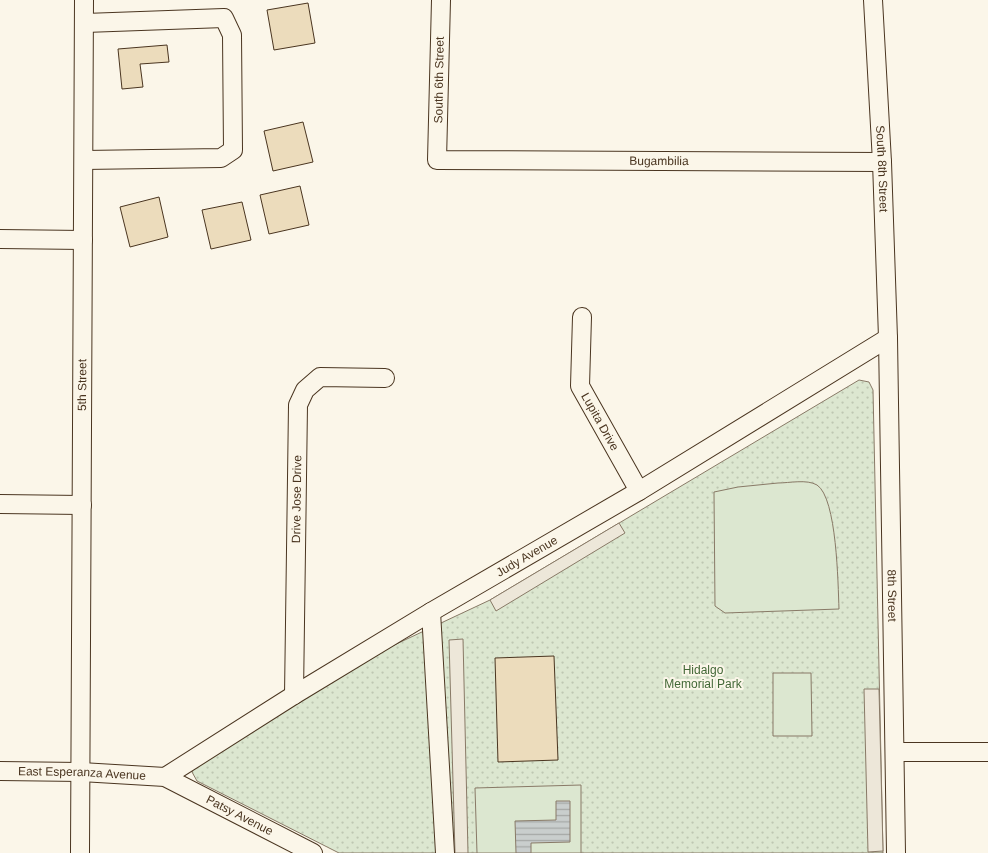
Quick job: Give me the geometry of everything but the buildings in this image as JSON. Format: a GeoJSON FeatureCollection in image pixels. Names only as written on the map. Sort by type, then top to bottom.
{"type":"FeatureCollection","features":[{"type":"Feature","properties":{"kind":"street","name":"5th Street"},"geometry":{"type":"LineString","coordinates":[[80,853],[84,0]]}},
{"type":"Feature","properties":{"kind":"street","name":"South 6th Street"},"geometry":{"type":"LineString","coordinates":[[437,160],[441,0]]}},
{"type":"Feature","properties":{"kind":"street","name":"South 8th Street"},"geometry":{"type":"LineString","coordinates":[[873,0],[882,162],[888,338]]}},
{"type":"Feature","properties":{"kind":"street"},"geometry":{"type":"LineString","coordinates":[[84,23],[224,18],[232,34],[233,150],[221,158],[84,160]]}},
{"type":"Feature","properties":{"kind":"street","name":"Bugambilia"},"geometry":{"type":"LineString","coordinates":[[437,160],[882,162]]}},
{"type":"Feature","properties":{"kind":"street"},"geometry":{"type":"LineString","coordinates":[[0,239],[83,240]]}},
{"type":"Feature","properties":{"kind":"street","name":"Lupita Drive"},"geometry":{"type":"LineString","coordinates":[[582,317],[580,386],[639,491]]}},
{"type":"Feature","properties":{"kind":"street","name":"Judy Avenue"},"geometry":{"type":"LineString","coordinates":[[165,777],[294,695],[431,612],[639,491],[888,338]]}},
{"type":"Feature","properties":{"kind":"street","name":"8th Street"},"geometry":{"type":"LineString","coordinates":[[888,338],[896,853]]}},
{"type":"Feature","properties":{"kind":"street","name":"Drive Jose Drive"},"geometry":{"type":"LineString","coordinates":[[294,695],[298,405],[305,390],[320,377],[385,378]]}},
{"type":"Feature","properties":{"kind":"street"},"geometry":{"type":"LineString","coordinates":[[0,504],[82,505]]}},
{"type":"Feature","properties":{"kind":"street"},"geometry":{"type":"LineString","coordinates":[[431,612],[445,853]]}},
{"type":"Feature","properties":{"kind":"street"},"geometry":{"type":"LineString","coordinates":[[895,752],[988,752]]}},
{"type":"Feature","properties":{"kind":"street","name":"East Esperanza Avenue"},"geometry":{"type":"LineString","coordinates":[[0,771],[81,772],[165,777]]}},
{"type":"Feature","properties":{"kind":"street","name":"Patsy Avenue"},"geometry":{"type":"LineString","coordinates":[[165,777],[313,853]]}},
{"type":"Feature","properties":{"kind":"green space","name":"Hidalgo Memorial Park"},"geometry":{"type":"Polygon","coordinates":[[[859,380],[869,382],[873,390],[883,853],[339,853],[197,781],[192,772],[194,766],[392,646],[490,600],[859,380]]]}},
{"type":"Feature","properties":{"kind":"green space"},"geometry":{"type":"Polygon","coordinates":[[[778,483],[813,483],[824,493],[829,506],[835,542],[839,609],[725,613],[715,606],[714,492],[738,487],[778,483]]]}},
{"type":"Feature","properties":{"kind":"green space"},"geometry":{"type":"Polygon","coordinates":[[[773,673],[811,673],[812,736],[773,736],[773,673]]]}},
{"type":"Feature","properties":{"kind":"green space"},"geometry":{"type":"Polygon","coordinates":[[[581,785],[581,853],[477,853],[475,788],[581,785]]]}},
{"type":"Feature","properties":{"kind":"shaded area"},"geometry":{"type":"Polygon","coordinates":[[[619,523],[625,533],[496,611],[490,600],[619,523]]]}},
{"type":"Feature","properties":{"kind":"shaded area"},"geometry":{"type":"Polygon","coordinates":[[[463,639],[468,853],[455,853],[449,640],[463,639]]]}},
{"type":"Feature","properties":{"kind":"shaded area"},"geometry":{"type":"Polygon","coordinates":[[[864,689],[879,689],[883,851],[868,852],[864,689]]]}},
{"type":"Feature","properties":{"kind":"shaded area"},"geometry":{"type":"Polygon","coordinates":[[[556,801],[570,801],[570,842],[531,843],[531,853],[516,853],[515,821],[556,820],[556,801]]]}}]}
